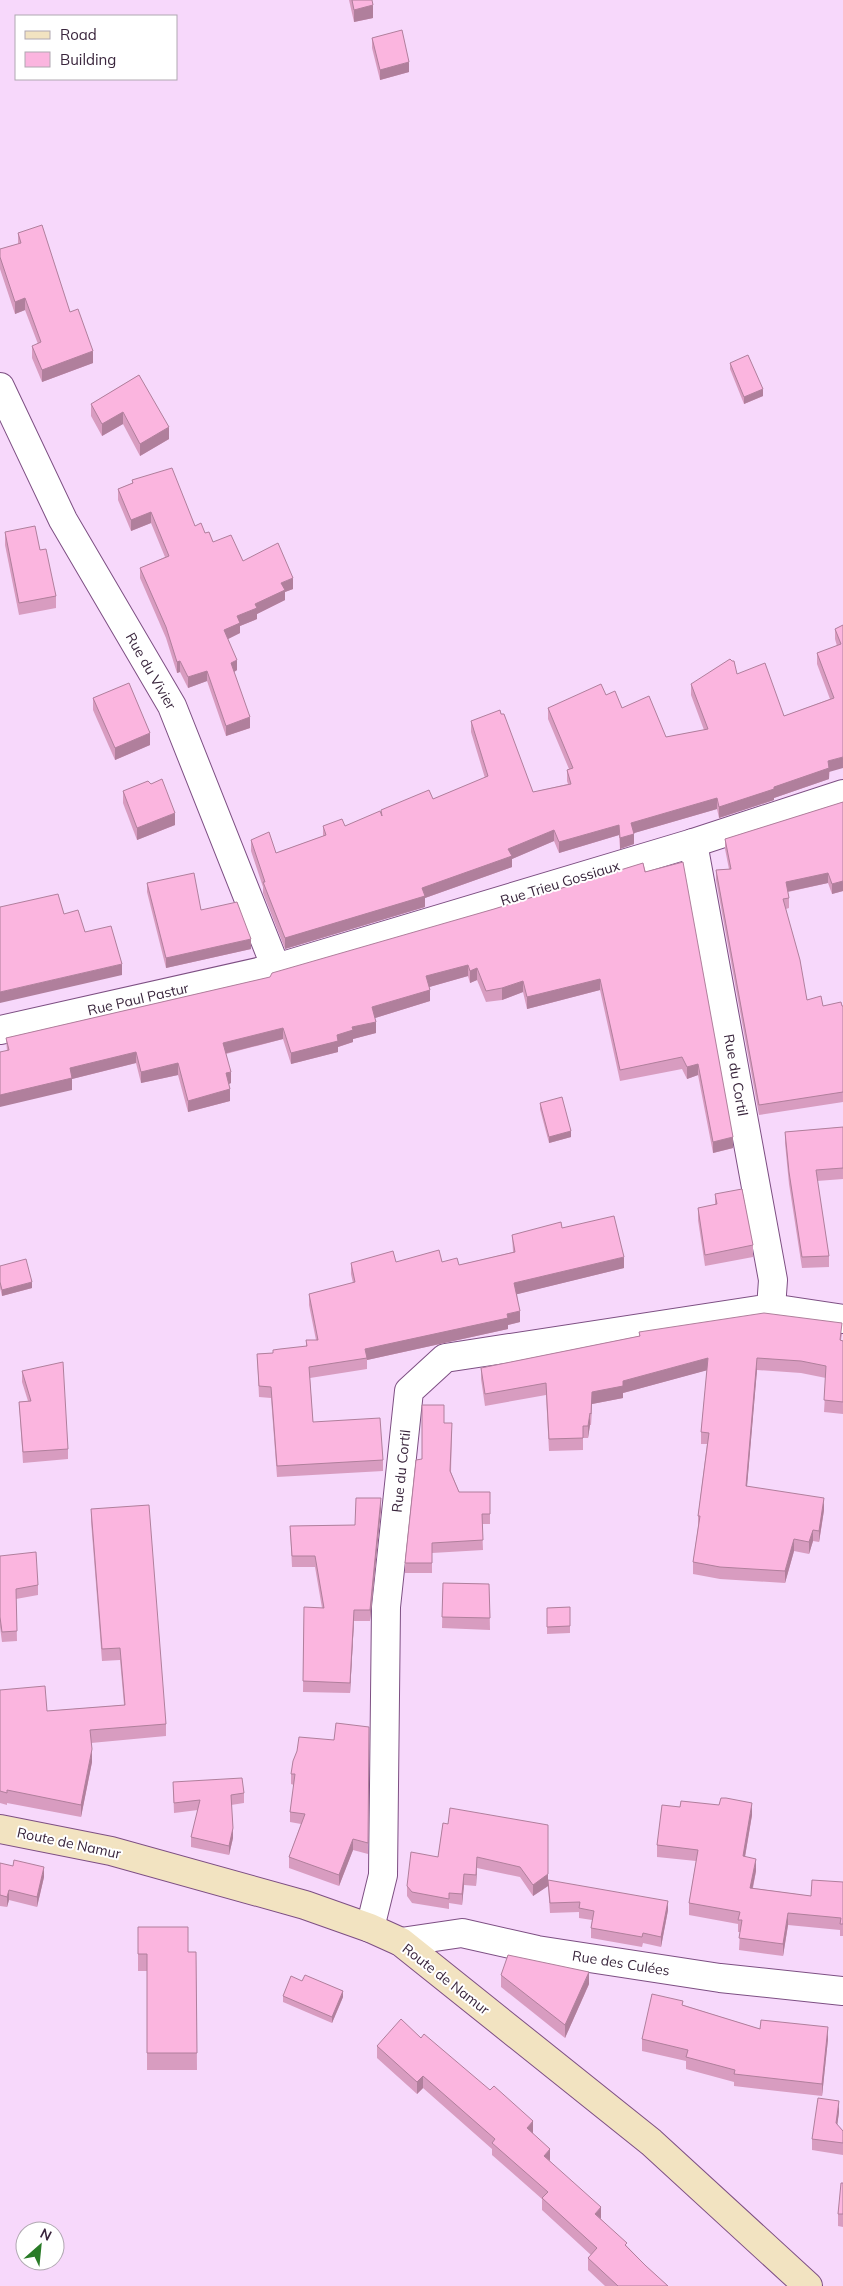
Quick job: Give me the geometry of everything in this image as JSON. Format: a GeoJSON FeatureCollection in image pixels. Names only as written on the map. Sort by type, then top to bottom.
{"type":"FeatureCollection","features":[{"type":"Feature","properties":{"kind":"main road","name":"Route de Namur"},"geometry":{"type":"LineString","coordinates":[[0,1829],[111,1851],[305,1905],[370,1928],[401,1942],[651,2142],[808,2286]]}},
{"type":"Feature","properties":{"kind":"street","name":"Rue du Vivier"},"geometry":{"type":"LineString","coordinates":[[0,387],[63,520],[172,706],[276,968]]}},
{"type":"Feature","properties":{"kind":"street","name":"Rue Trieu Gossiaux"},"geometry":{"type":"LineString","coordinates":[[276,968],[693,843],[843,794]]}},
{"type":"Feature","properties":{"kind":"street","name":"Rue du Cortil"},"geometry":{"type":"LineString","coordinates":[[693,843],[773,1280],[771,1308]]}},
{"type":"Feature","properties":{"kind":"street","name":"Rue Paul Pastur"},"geometry":{"type":"LineString","coordinates":[[0,1030],[276,968]]}},
{"type":"Feature","properties":{"kind":"street","name":"Rue du Cortil"},"geometry":{"type":"LineString","coordinates":[[370,1928],[383,1875],[386,1607],[409,1391],[445,1358],[771,1308],[843,1320]]}},
{"type":"Feature","properties":{"kind":"street","name":"Rue des Culées"},"geometry":{"type":"LineString","coordinates":[[401,1942],[462,1933],[537,1950],[720,1978],[843,1991]]}},
{"type":"Feature","properties":{"kind":"building"},"geometry":{"type":"Polygon","coordinates":[[[352,0],[372,0],[373,5],[354,10],[352,0]]]}},
{"type":"Feature","properties":{"kind":"building"},"geometry":{"type":"Polygon","coordinates":[[[402,30],[409,62],[380,70],[372,38],[402,30]]]}},
{"type":"Feature","properties":{"kind":"building"},"geometry":{"type":"Polygon","coordinates":[[[42,225],[70,312],[78,309],[93,351],[42,370],[32,346],[41,342],[25,298],[15,302],[0,257],[0,249],[21,243],[18,233],[42,225]]]}},
{"type":"Feature","properties":{"kind":"building"},"geometry":{"type":"Polygon","coordinates":[[[748,355],[763,389],[744,397],[730,363],[748,355]]]}},
{"type":"Feature","properties":{"kind":"building"},"geometry":{"type":"Polygon","coordinates":[[[139,375],[169,427],[140,444],[123,412],[102,424],[91,404],[139,375]]]}},
{"type":"Feature","properties":{"kind":"building"},"geometry":{"type":"Polygon","coordinates":[[[172,468],[195,526],[201,523],[205,533],[209,532],[213,542],[231,535],[243,561],[278,543],[293,578],[281,583],[285,590],[255,604],[257,608],[237,616],[240,623],[224,630],[237,660],[231,663],[250,717],[226,726],[207,671],[188,677],[180,661],[177,662],[166,627],[140,568],[169,556],[151,512],[131,520],[118,489],[133,483],[132,480],[172,468]]]}},
{"type":"Feature","properties":{"kind":"building"},"geometry":{"type":"Polygon","coordinates":[[[35,526],[40,550],[46,549],[56,596],[19,603],[5,532],[35,526]]]}},
{"type":"Feature","properties":{"kind":"building"},"geometry":{"type":"Polygon","coordinates":[[[843,625],[843,757],[828,761],[829,768],[719,807],[717,798],[631,823],[634,834],[620,838],[619,825],[559,842],[554,830],[508,849],[512,856],[422,888],[425,896],[285,938],[263,882],[265,882],[251,840],[269,832],[276,853],[326,835],[323,826],[342,819],[345,826],[380,811],[382,816],[381,810],[429,790],[433,799],[488,776],[471,721],[500,710],[501,714],[504,714],[533,792],[571,784],[567,770],[573,768],[548,708],[601,684],[606,695],[615,691],[622,708],[649,696],[666,737],[708,729],[691,684],[730,659],[734,661],[737,674],[765,663],[784,716],[834,698],[817,653],[841,644],[835,629],[843,625]]]}},
{"type":"Feature","properties":{"kind":"building"},"geometry":{"type":"Polygon","coordinates":[[[129,683],[150,733],[115,748],[93,698],[129,683]]]}},
{"type":"Feature","properties":{"kind":"building"},"geometry":{"type":"Polygon","coordinates":[[[162,779],[175,813],[137,828],[123,791],[148,781],[151,784],[162,779]]]}},
{"type":"Feature","properties":{"kind":"building"},"geometry":{"type":"Polygon","coordinates":[[[843,802],[843,881],[832,884],[828,873],[786,882],[789,898],[783,899],[800,960],[807,1000],[821,996],[823,1006],[841,1002],[843,1006],[843,1092],[759,1105],[716,870],[731,869],[725,839],[843,802]]]}},
{"type":"Feature","properties":{"kind":"building"},"geometry":{"type":"Polygon","coordinates":[[[683,862],[733,1137],[713,1142],[698,1064],[687,1067],[682,1057],[620,1070],[600,979],[527,997],[523,981],[486,991],[477,968],[470,971],[468,965],[426,976],[430,990],[372,1007],[376,1022],[352,1027],[353,1030],[337,1035],[338,1041],[291,1053],[283,1028],[223,1043],[231,1072],[226,1073],[230,1089],[188,1101],[178,1063],[141,1072],[136,1052],[70,1068],[72,1078],[0,1095],[0,1052],[9,1050],[6,1038],[270,977],[272,973],[494,909],[643,863],[645,872],[683,862]]]}},
{"type":"Feature","properties":{"kind":"building"},"geometry":{"type":"Polygon","coordinates":[[[194,873],[201,910],[237,902],[251,939],[166,958],[147,883],[194,873]]]}},
{"type":"Feature","properties":{"kind":"building"},"geometry":{"type":"Polygon","coordinates":[[[58,894],[64,914],[78,910],[85,932],[111,926],[122,964],[0,992],[0,907],[58,894]]]}},
{"type":"Feature","properties":{"kind":"building"},"geometry":{"type":"Polygon","coordinates":[[[562,1097],[571,1131],[549,1137],[540,1103],[562,1097]]]}},
{"type":"Feature","properties":{"kind":"building"},"geometry":{"type":"Polygon","coordinates":[[[843,1127],[843,1168],[816,1170],[829,1256],[802,1257],[785,1132],[843,1127]]]}},
{"type":"Feature","properties":{"kind":"building"},"geometry":{"type":"Polygon","coordinates":[[[742,1189],[753,1245],[705,1255],[698,1208],[717,1204],[715,1194],[742,1189]]]}},
{"type":"Feature","properties":{"kind":"building"},"geometry":{"type":"Polygon","coordinates":[[[614,1216],[624,1257],[514,1283],[520,1311],[507,1314],[508,1318],[365,1349],[367,1358],[309,1367],[313,1422],[380,1418],[383,1460],[277,1466],[271,1387],[259,1386],[257,1354],[273,1353],[273,1350],[307,1346],[306,1340],[318,1340],[309,1294],[355,1282],[351,1263],[393,1251],[396,1262],[439,1250],[442,1262],[457,1258],[459,1265],[515,1252],[512,1235],[561,1222],[562,1228],[614,1216]]]}},
{"type":"Feature","properties":{"kind":"building"},"geometry":{"type":"Polygon","coordinates":[[[26,1259],[32,1282],[2,1290],[0,1266],[26,1259]]]}},
{"type":"Feature","properties":{"kind":"building"},"geometry":{"type":"Polygon","coordinates":[[[764,1313],[842,1323],[840,1340],[843,1341],[843,1402],[824,1400],[826,1366],[801,1361],[757,1358],[746,1486],[824,1498],[819,1531],[813,1530],[809,1542],[794,1539],[785,1571],[720,1567],[693,1562],[709,1433],[701,1432],[708,1358],[623,1381],[623,1386],[592,1392],[591,1414],[588,1426],[583,1426],[583,1438],[549,1439],[546,1383],[485,1394],[481,1368],[640,1336],[639,1332],[764,1313]]]}},
{"type":"Feature","properties":{"kind":"building"},"geometry":{"type":"Polygon","coordinates":[[[63,1362],[68,1449],[23,1452],[19,1402],[31,1401],[22,1371],[63,1362]]]}},
{"type":"Feature","properties":{"kind":"building"},"geometry":{"type":"Polygon","coordinates":[[[422,1405],[444,1405],[444,1423],[452,1423],[450,1471],[459,1492],[490,1492],[490,1514],[482,1514],[483,1540],[432,1543],[432,1563],[405,1563],[416,1460],[422,1459],[422,1405]]]}},
{"type":"Feature","properties":{"kind":"building"},"geometry":{"type":"Polygon","coordinates":[[[356,1498],[381,1498],[370,1610],[354,1610],[350,1683],[303,1681],[304,1607],[324,1608],[315,1556],[292,1556],[290,1526],[355,1525],[356,1498]]]}},
{"type":"Feature","properties":{"kind":"building"},"geometry":{"type":"Polygon","coordinates":[[[149,1505],[166,1724],[90,1730],[92,1749],[81,1805],[7,1790],[7,1793],[0,1791],[0,1690],[45,1686],[47,1711],[125,1705],[120,1648],[102,1649],[91,1509],[149,1505]]]}},
{"type":"Feature","properties":{"kind":"building"},"geometry":{"type":"Polygon","coordinates":[[[36,1552],[38,1585],[16,1589],[17,1631],[2,1632],[0,1617],[0,1556],[36,1552]]]}},
{"type":"Feature","properties":{"kind":"building"},"geometry":{"type":"Polygon","coordinates":[[[443,1583],[489,1584],[490,1618],[442,1617],[443,1583]]]}},
{"type":"Feature","properties":{"kind":"building"},"geometry":{"type":"Polygon","coordinates":[[[570,1607],[570,1626],[547,1627],[547,1608],[570,1607]]]}},
{"type":"Feature","properties":{"kind":"building"},"geometry":{"type":"Polygon","coordinates":[[[336,1723],[369,1727],[368,1843],[353,1839],[339,1875],[289,1857],[305,1814],[290,1812],[295,1774],[291,1774],[299,1737],[334,1740],[336,1723]]]}},
{"type":"Feature","properties":{"kind":"building"},"geometry":{"type":"Polygon","coordinates":[[[242,1778],[244,1793],[231,1795],[233,1828],[229,1846],[191,1837],[200,1800],[174,1803],[173,1782],[242,1778]]]}},
{"type":"Feature","properties":{"kind":"building"},"geometry":{"type":"Polygon","coordinates":[[[721,1798],[752,1803],[743,1856],[756,1859],[750,1888],[811,1896],[812,1880],[843,1882],[843,1924],[840,1924],[841,1918],[788,1913],[783,1944],[739,1938],[742,1920],[738,1920],[740,1912],[689,1903],[698,1850],[657,1845],[662,1805],[680,1807],[681,1801],[719,1805],[721,1798]]]}},
{"type":"Feature","properties":{"kind":"building"},"geometry":{"type":"Polygon","coordinates":[[[450,1808],[548,1825],[548,1874],[533,1885],[520,1867],[477,1857],[476,1875],[464,1874],[462,1894],[449,1893],[449,1899],[412,1892],[407,1886],[411,1852],[438,1857],[443,1823],[448,1824],[450,1808]]]}},
{"type":"Feature","properties":{"kind":"building"},"geometry":{"type":"Polygon","coordinates":[[[14,1860],[44,1867],[37,1897],[9,1890],[7,1897],[0,1895],[0,1863],[13,1866],[14,1860]]]}},
{"type":"Feature","properties":{"kind":"building"},"geometry":{"type":"Polygon","coordinates":[[[548,1880],[668,1901],[661,1937],[643,1933],[642,1937],[591,1928],[594,1911],[579,1908],[580,1902],[550,1903],[548,1880]]]}},
{"type":"Feature","properties":{"kind":"building"},"geometry":{"type":"Polygon","coordinates":[[[138,1927],[188,1927],[188,1952],[196,1952],[197,2053],[147,2053],[147,1954],[138,1954],[138,1927]]]}},
{"type":"Feature","properties":{"kind":"building"},"geometry":{"type":"Polygon","coordinates":[[[508,1955],[589,1972],[565,2025],[501,1975],[508,1955]]]}},
{"type":"Feature","properties":{"kind":"building"},"geometry":{"type":"Polygon","coordinates":[[[305,1975],[343,1991],[332,2017],[283,1996],[291,1976],[302,1981],[305,1975]]]}},
{"type":"Feature","properties":{"kind":"building"},"geometry":{"type":"Polygon","coordinates":[[[652,1994],[683,2001],[682,2005],[760,2029],[761,2020],[828,2027],[822,2084],[734,2074],[735,2070],[686,2057],[688,2050],[642,2039],[652,1994]]]}},
{"type":"Feature","properties":{"kind":"building"},"geometry":{"type":"Polygon","coordinates":[[[401,2019],[421,2038],[424,2034],[490,2090],[494,2086],[533,2121],[527,2128],[550,2149],[544,2156],[601,2207],[595,2214],[627,2243],[625,2245],[668,2286],[618,2286],[588,2258],[597,2248],[542,2198],[548,2192],[492,2143],[495,2139],[423,2076],[417,2082],[377,2046],[401,2019]]]}},
{"type":"Feature","properties":{"kind":"building"},"geometry":{"type":"Polygon","coordinates":[[[818,2098],[839,2101],[836,2123],[843,2131],[843,2143],[812,2139],[818,2098]]]}},
{"type":"Feature","properties":{"kind":"building"},"geometry":{"type":"Polygon","coordinates":[[[841,2183],[843,2183],[843,2214],[838,2214],[841,2183]]]}}]}
